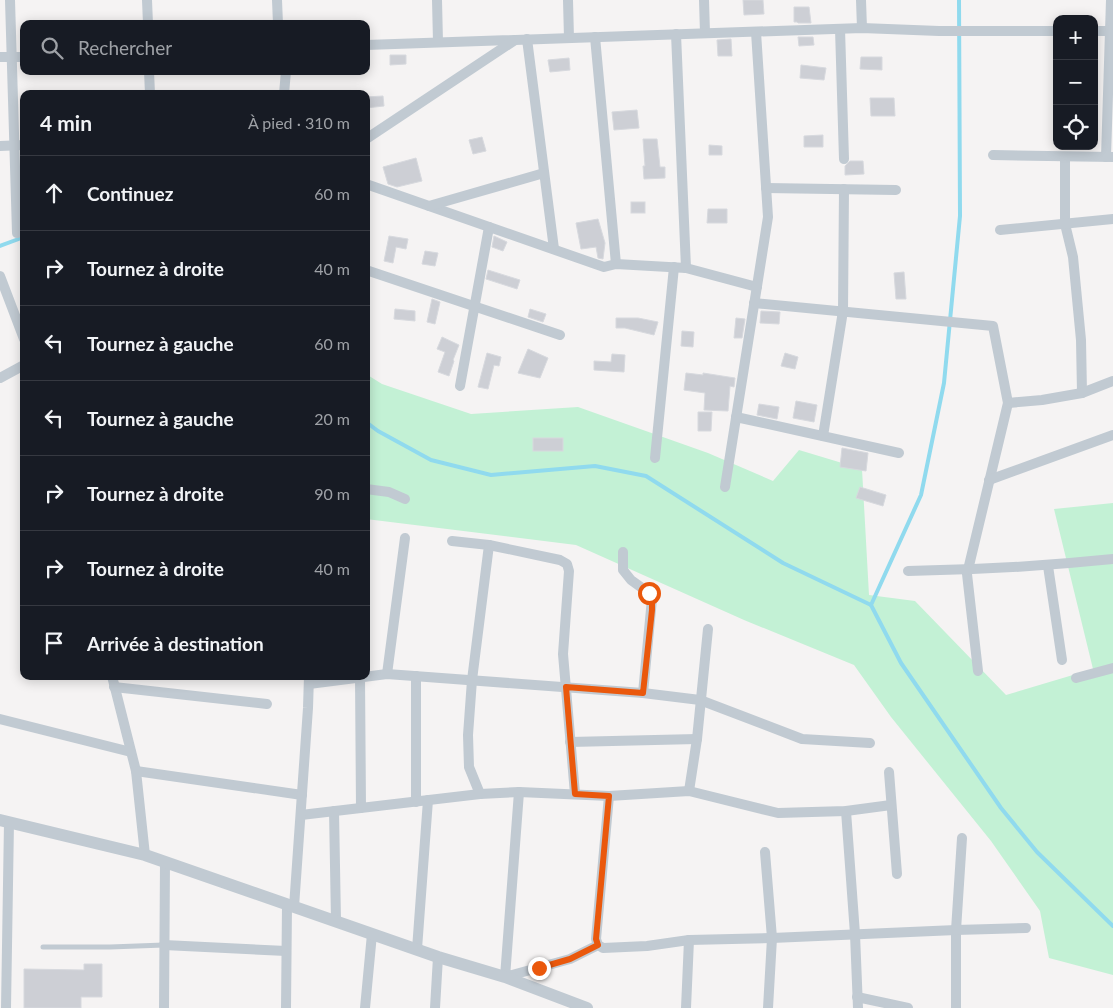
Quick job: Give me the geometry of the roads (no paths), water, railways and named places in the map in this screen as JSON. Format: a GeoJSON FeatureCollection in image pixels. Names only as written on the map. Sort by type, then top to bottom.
{"type":"FeatureCollection","features":[{"type":"Feature","properties":{"kind":"street"},"geometry":{"type":"LineString","coordinates":[[10,0],[12,57],[19,146],[16,233]]}},
{"type":"Feature","properties":{"kind":"street"},"geometry":{"type":"LineString","coordinates":[[147,0],[148,20]]}},
{"type":"Feature","properties":{"kind":"street"},"geometry":{"type":"LineString","coordinates":[[277,0],[278,20]]}},
{"type":"Feature","properties":{"kind":"street"},"geometry":{"type":"LineString","coordinates":[[437,0],[438,42]]}},
{"type":"Feature","properties":{"kind":"street"},"geometry":{"type":"LineString","coordinates":[[568,0],[569,38]]}},
{"type":"Feature","properties":{"kind":"street"},"geometry":{"type":"LineString","coordinates":[[704,0],[705,33]]}},
{"type":"Feature","properties":{"kind":"street"},"geometry":{"type":"LineString","coordinates":[[861,0],[862,28]]}},
{"type":"Feature","properties":{"kind":"street"},"geometry":{"type":"LineString","coordinates":[[993,155],[1110,157],[1111,0]]}},
{"type":"Feature","properties":{"kind":"street"},"geometry":{"type":"LineString","coordinates":[[370,45],[862,28],[939,32],[1053,31]]}},
{"type":"Feature","properties":{"kind":"street"},"geometry":{"type":"LineString","coordinates":[[840,29],[844,159]]}},
{"type":"Feature","properties":{"kind":"street"},"geometry":{"type":"LineString","coordinates":[[1098,31],[1110,31]]}},
{"type":"Feature","properties":{"kind":"street"},"geometry":{"type":"LineString","coordinates":[[725,487],[768,217],[756,32]]}},
{"type":"Feature","properties":{"kind":"street"},"geometry":{"type":"LineString","coordinates":[[676,34],[686,268]]}},
{"type":"Feature","properties":{"kind":"street"},"geometry":{"type":"LineString","coordinates":[[595,37],[616,264]]}},
{"type":"Feature","properties":{"kind":"street"},"geometry":{"type":"LineString","coordinates":[[527,39],[554,249]]}},
{"type":"Feature","properties":{"kind":"street"},"geometry":{"type":"LineString","coordinates":[[370,136],[515,40]]}},
{"type":"Feature","properties":{"kind":"street"},"geometry":{"type":"LineString","coordinates":[[0,58],[20,57]]}},
{"type":"Feature","properties":{"kind":"street"},"geometry":{"type":"LineString","coordinates":[[150,75],[150,90]]}},
{"type":"Feature","properties":{"kind":"street"},"geometry":{"type":"LineString","coordinates":[[284,90],[286,75]]}},
{"type":"Feature","properties":{"kind":"street"},"geometry":{"type":"LineString","coordinates":[[0,146],[19,146]]}},
{"type":"Feature","properties":{"kind":"street"},"geometry":{"type":"LineString","coordinates":[[1064,157],[1066,224],[1073,256],[1081,340],[1082,393]]}},
{"type":"Feature","properties":{"kind":"street"},"geometry":{"type":"LineString","coordinates":[[429,206],[544,172]]}},
{"type":"Feature","properties":{"kind":"street"},"geometry":{"type":"LineString","coordinates":[[370,185],[604,267],[616,264],[686,268],[757,287]]}},
{"type":"Feature","properties":{"kind":"street"},"geometry":{"type":"LineString","coordinates":[[766,188],[896,190]]}},
{"type":"Feature","properties":{"kind":"street"},"geometry":{"type":"LineString","coordinates":[[823,436],[843,311],[844,189]]}},
{"type":"Feature","properties":{"kind":"street"},"geometry":{"type":"LineString","coordinates":[[1000,230],[1113,219]]}},
{"type":"Feature","properties":{"kind":"street"},"geometry":{"type":"LineString","coordinates":[[460,386],[489,227]]}},
{"type":"Feature","properties":{"kind":"street"},"geometry":{"type":"LineString","coordinates":[[655,458],[674,267]]}},
{"type":"Feature","properties":{"kind":"street"},"geometry":{"type":"LineString","coordinates":[[370,271],[560,335]]}},
{"type":"Feature","properties":{"kind":"street"},"geometry":{"type":"LineString","coordinates":[[0,276],[20,328]]}},
{"type":"Feature","properties":{"kind":"street"},"geometry":{"type":"LineString","coordinates":[[754,303],[993,326],[1008,403],[967,574],[978,671]]}},
{"type":"Feature","properties":{"kind":"street"},"geometry":{"type":"LineString","coordinates":[[0,378],[20,367]]}},
{"type":"Feature","properties":{"kind":"street"},"geometry":{"type":"LineString","coordinates":[[1008,403],[1042,400],[1082,393],[1113,381]]}},
{"type":"Feature","properties":{"kind":"street"},"geometry":{"type":"LineString","coordinates":[[736,417],[899,453]]}},
{"type":"Feature","properties":{"kind":"street"},"geometry":{"type":"LineString","coordinates":[[989,480],[1113,435]]}},
{"type":"Feature","properties":{"kind":"street"},"geometry":{"type":"LineString","coordinates":[[370,489],[388,492],[405,499]]}},
{"type":"Feature","properties":{"kind":"street"},"geometry":{"type":"LineString","coordinates":[[387,674],[405,538]]}},
{"type":"Feature","properties":{"kind":"street"},"geometry":{"type":"LineString","coordinates":[[452,541],[489,545],[560,560],[567,564],[569,572],[563,654],[575,794]]}},
{"type":"Feature","properties":{"kind":"street"},"geometry":{"type":"LineString","coordinates":[[480,794],[469,767],[468,735],[472,680],[489,545]]}},
{"type":"Feature","properties":{"kind":"street"},"geometry":{"type":"LineString","coordinates":[[623,552],[622,570],[631,580],[649,593],[652,599],[643,693]]}},
{"type":"Feature","properties":{"kind":"street"},"geometry":{"type":"LineString","coordinates":[[908,571],[1048,566],[1113,559]]}},
{"type":"Feature","properties":{"kind":"street"},"geometry":{"type":"LineString","coordinates":[[1048,566],[1062,660]]}},
{"type":"Feature","properties":{"kind":"street"},"geometry":{"type":"LineString","coordinates":[[689,791],[708,629]]}},
{"type":"Feature","properties":{"kind":"street"},"geometry":{"type":"LineString","coordinates":[[1076,678],[1113,668]]}},
{"type":"Feature","properties":{"kind":"street"},"geometry":{"type":"LineString","coordinates":[[370,676],[387,674],[472,680],[643,693],[700,700],[802,739],[870,743]]}},
{"type":"Feature","properties":{"kind":"street"},"geometry":{"type":"LineString","coordinates":[[416,676],[416,802]]}},
{"type":"Feature","properties":{"kind":"street"},"geometry":{"type":"LineString","coordinates":[[286,1008],[286,951],[301,815],[309,680]]}},
{"type":"Feature","properties":{"kind":"street"},"geometry":{"type":"LineString","coordinates":[[360,680],[362,808]]}},
{"type":"Feature","properties":{"kind":"street"},"geometry":{"type":"LineString","coordinates":[[145,855],[136,771],[113,681],[267,704]]}},
{"type":"Feature","properties":{"kind":"street"},"geometry":{"type":"LineString","coordinates":[[0,719],[131,752]]}},
{"type":"Feature","properties":{"kind":"street"},"geometry":{"type":"LineString","coordinates":[[570,742],[696,739]]}},
{"type":"Feature","properties":{"kind":"street"},"geometry":{"type":"LineString","coordinates":[[136,771],[302,795]]}},
{"type":"Feature","properties":{"kind":"street"},"geometry":{"type":"LineString","coordinates":[[889,772],[897,874]]}},
{"type":"Feature","properties":{"kind":"street"},"geometry":{"type":"LineString","coordinates":[[301,815],[480,794],[519,792],[609,796],[689,791],[778,814],[846,811],[891,805]]}},
{"type":"Feature","properties":{"kind":"street"},"geometry":{"type":"LineString","coordinates":[[505,977],[519,792]]}},
{"type":"Feature","properties":{"kind":"street"},"geometry":{"type":"LineString","coordinates":[[609,796],[596,939],[598,945],[603,948],[647,946],[689,940],[1026,928]]}},
{"type":"Feature","properties":{"kind":"street"},"geometry":{"type":"LineString","coordinates":[[417,949],[428,800]]}},
{"type":"Feature","properties":{"kind":"street"},"geometry":{"type":"LineString","coordinates":[[334,811],[336,921]]}},
{"type":"Feature","properties":{"kind":"street"},"geometry":{"type":"LineString","coordinates":[[846,811],[855,934],[858,1008]]}},
{"type":"Feature","properties":{"kind":"street"},"geometry":{"type":"LineString","coordinates":[[6,1008],[5,821],[145,855],[438,957],[505,977],[586,1008]]}},
{"type":"Feature","properties":{"kind":"street"},"geometry":{"type":"LineString","coordinates":[[956,1008],[956,930],[962,838]]}},
{"type":"Feature","properties":{"kind":"street"},"geometry":{"type":"LineString","coordinates":[[765,852],[772,938],[768,1008]]}},
{"type":"Feature","properties":{"kind":"street"},"geometry":{"type":"LineString","coordinates":[[164,1008],[165,862]]}},
{"type":"Feature","properties":{"kind":"street"},"geometry":{"type":"LineString","coordinates":[[365,1008],[372,934]]}},
{"type":"Feature","properties":{"kind":"street"},"geometry":{"type":"LineString","coordinates":[[686,1008],[689,940]]}},
{"type":"Feature","properties":{"kind":"street"},"geometry":{"type":"LineString","coordinates":[[164,945],[286,951]]}},
{"type":"Feature","properties":{"kind":"street"},"geometry":{"type":"LineString","coordinates":[[505,977],[570,959],[598,945]]}},
{"type":"Feature","properties":{"kind":"street"},"geometry":{"type":"LineString","coordinates":[[435,1008],[438,957]]}},
{"type":"Feature","properties":{"kind":"street"},"geometry":{"type":"LineString","coordinates":[[858,997],[908,1008]]}},
{"type":"Feature","properties":{"kind":"lane"},"geometry":{"type":"LineString","coordinates":[[43,947],[164,945]]}},
{"type":"Feature","properties":{"kind":"waterway"},"geometry":{"type":"LineString","coordinates":[[871,605],[921,495],[944,383],[960,216],[959,0]]}},
{"type":"Feature","properties":{"kind":"waterway"},"geometry":{"type":"LineString","coordinates":[[0,246],[20,238]]}},
{"type":"Feature","properties":{"kind":"waterway"},"geometry":{"type":"LineString","coordinates":[[370,425],[431,460],[491,475],[595,466],[646,476],[783,563],[871,605],[901,663],[1001,808],[1037,852],[1113,926]]}}]}
